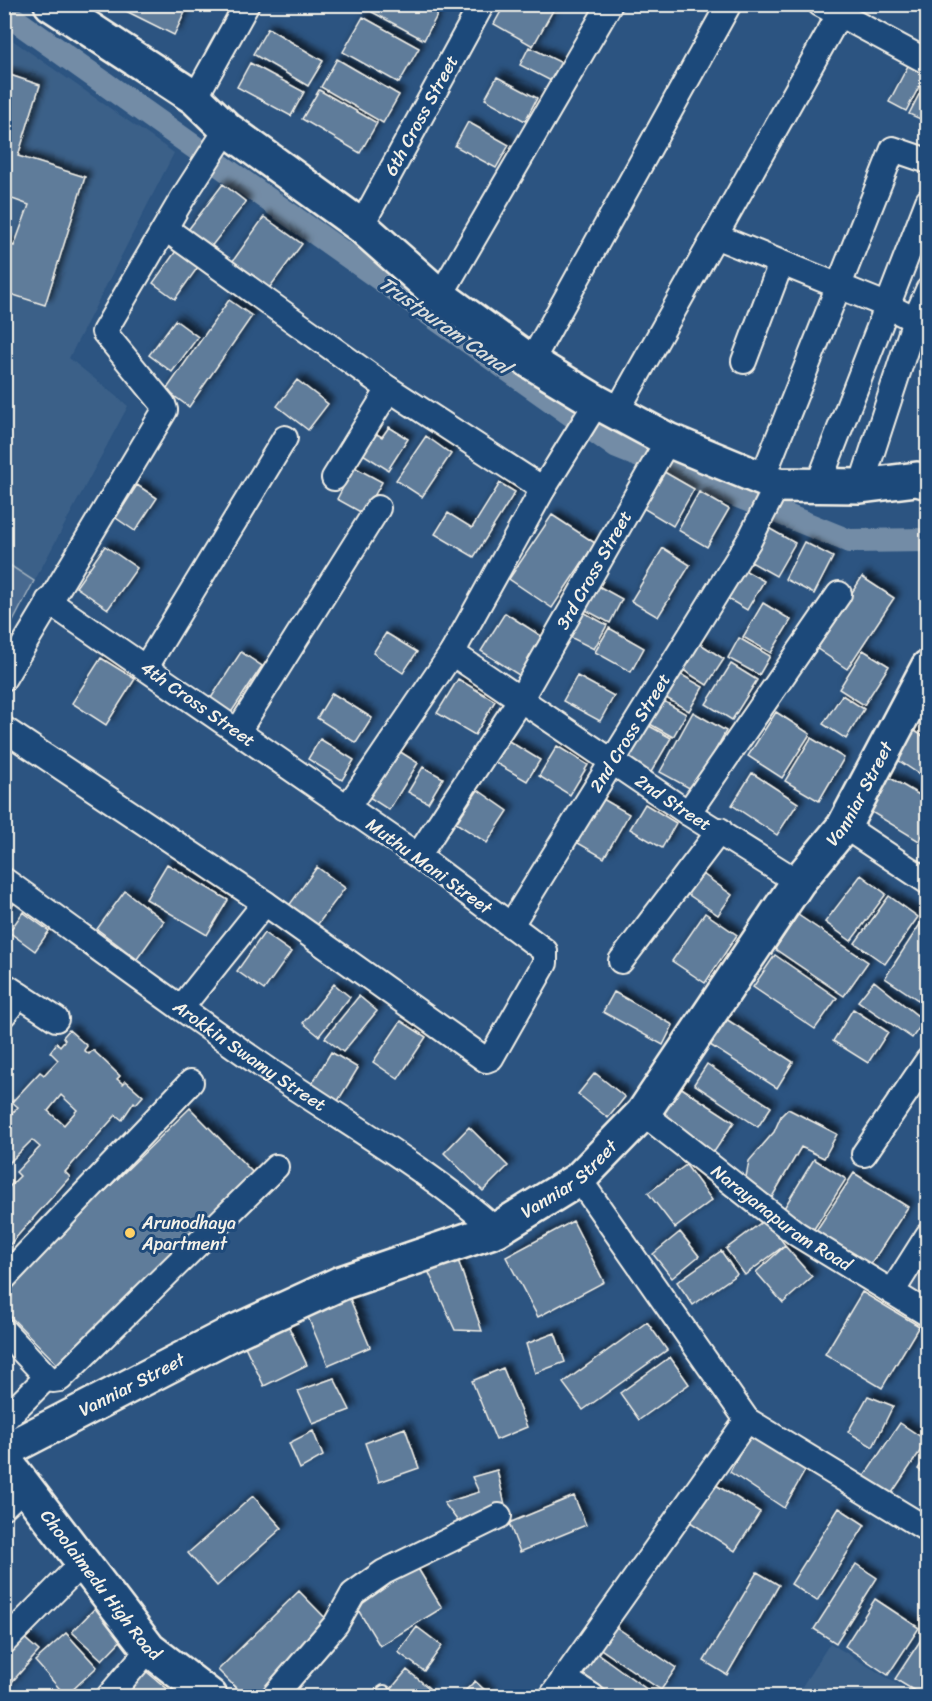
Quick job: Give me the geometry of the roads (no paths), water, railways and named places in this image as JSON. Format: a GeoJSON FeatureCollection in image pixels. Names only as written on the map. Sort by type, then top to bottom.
{"type":"FeatureCollection","features":[{"type":"Feature","properties":{"kind":"street"},"geometry":{"type":"LineString","coordinates":[[51,4],[195,98],[227,129],[361,225],[441,296],[531,362],[606,408],[668,440],[770,482],[861,486],[917,479],[927,482]]}},
{"type":"Feature","properties":{"kind":"street"},"geometry":{"type":"LineString","coordinates":[[195,98],[247,4]]}},
{"type":"Feature","properties":{"kind":"street","name":"6th Cross Street"},"geometry":{"type":"LineString","coordinates":[[361,225],[482,4]]}},
{"type":"Feature","properties":{"kind":"street"},"geometry":{"type":"LineString","coordinates":[[441,296],[610,4]]}},
{"type":"Feature","properties":{"kind":"street"},"geometry":{"type":"LineString","coordinates":[[531,362],[729,4]]}},
{"type":"Feature","properties":{"kind":"street"},"geometry":{"type":"LineString","coordinates":[[347,808],[452,653],[543,489],[565,454],[606,408],[715,236],[835,8],[927,62]]}},
{"type":"Feature","properties":{"kind":"street"},"geometry":{"type":"LineString","coordinates":[[4,678],[48,601],[165,410],[164,404],[104,332],[182,199],[227,129]]}},
{"type":"Feature","properties":{"kind":"street","name":"2nd Cross Street"},"geometry":{"type":"LineString","coordinates":[[511,925],[750,539],[839,286],[893,149],[927,161]]}},
{"type":"Feature","properties":{"kind":"street"},"geometry":{"type":"LineString","coordinates":[[818,485],[927,201]]}},
{"type":"Feature","properties":{"kind":"street"},"geometry":{"type":"LineString","coordinates":[[166,229],[389,389],[543,489]]}},
{"type":"Feature","properties":{"kind":"street"},"geometry":{"type":"LineString","coordinates":[[715,236],[886,305],[915,320]]}},
{"type":"Feature","properties":{"kind":"street"},"geometry":{"type":"LineString","coordinates":[[744,361],[782,263]]}},
{"type":"Feature","properties":{"kind":"street"},"geometry":{"type":"LineString","coordinates":[[861,486],[927,290]]}},
{"type":"Feature","properties":{"kind":"street"},"geometry":{"type":"LineString","coordinates":[[334,478],[389,389]]}},
{"type":"Feature","properties":{"kind":"street"},"geometry":{"type":"LineString","coordinates":[[146,667],[285,438]]}},
{"type":"Feature","properties":{"kind":"street","name":"3rd Cross Street"},"geometry":{"type":"LineString","coordinates":[[418,856],[520,700],[668,440]]}},
{"type":"Feature","properties":{"kind":"street"},"geometry":{"type":"LineString","coordinates":[[238,731],[378,508]]}},
{"type":"Feature","properties":{"kind":"street"},"geometry":{"type":"LineString","coordinates":[[688,813],[839,594]]}},
{"type":"Feature","properties":{"kind":"street","name":"4th Cross Street"},"geometry":{"type":"LineString","coordinates":[[48,601],[347,808]]}},
{"type":"Feature","properties":{"kind":"street","name":"2nd Street"},"geometry":{"type":"LineString","coordinates":[[452,653],[612,759],[688,813],[720,830],[798,882]]}},
{"type":"Feature","properties":{"kind":"street","name":"Vanniar Street"},"geometry":{"type":"LineString","coordinates":[[4,1451],[228,1335],[341,1283],[496,1230],[579,1179],[643,1113],[798,882],[844,826],[927,667]]}},
{"type":"Feature","properties":{"kind":"street"},"geometry":{"type":"LineString","coordinates":[[4,729],[265,903],[181,1008]]}},
{"type":"Feature","properties":{"kind":"street","name":"Muthu Mani Street"},"geometry":{"type":"LineString","coordinates":[[265,903],[486,1060],[491,1058],[546,957],[545,951],[418,856],[347,808]]}},
{"type":"Feature","properties":{"kind":"street"},"geometry":{"type":"LineString","coordinates":[[844,826],[927,882]]}},
{"type":"Feature","properties":{"kind":"street"},"geometry":{"type":"LineString","coordinates":[[621,961],[720,830]]}},
{"type":"Feature","properties":{"kind":"street","name":"Arokkin Swamy Street"},"geometry":{"type":"LineString","coordinates":[[4,880],[271,1071],[422,1171],[466,1203],[496,1230]]}},
{"type":"Feature","properties":{"kind":"street"},"geometry":{"type":"LineString","coordinates":[[9,998],[56,1019]]}},
{"type":"Feature","properties":{"kind":"street"},"geometry":{"type":"LineString","coordinates":[[864,1154],[927,1060]]}},
{"type":"Feature","properties":{"kind":"street"},"geometry":{"type":"LineString","coordinates":[[4,1278],[191,1082]]}},
{"type":"Feature","properties":{"kind":"street","name":"Narayanapuram Road"},"geometry":{"type":"LineString","coordinates":[[643,1113],[797,1234],[927,1314]]}},
{"type":"Feature","properties":{"kind":"street"},"geometry":{"type":"LineString","coordinates":[[4,1331],[47,1377],[53,1380],[60,1379],[276,1167]]}},
{"type":"Feature","properties":{"kind":"street"},"geometry":{"type":"LineString","coordinates":[[579,1179],[747,1420],[927,1530]]}},
{"type":"Feature","properties":{"kind":"street"},"geometry":{"type":"LineString","coordinates":[[892,1292],[927,1236]]}},
{"type":"Feature","properties":{"kind":"street"},"geometry":{"type":"LineString","coordinates":[[4,1420],[47,1377]]}},
{"type":"Feature","properties":{"kind":"street"},"geometry":{"type":"LineString","coordinates":[[592,1696],[558,1687],[747,1420]]}},
{"type":"Feature","properties":{"kind":"street","name":"Choolaimedu High Road"},"geometry":{"type":"LineString","coordinates":[[4,1459],[15,1496],[83,1562],[149,1649],[210,1696]]}},
{"type":"Feature","properties":{"kind":"street"},"geometry":{"type":"LineString","coordinates":[[274,1696],[336,1624],[353,1594],[384,1572],[499,1516]]}},
{"type":"Feature","properties":{"kind":"street"},"geometry":{"type":"LineString","coordinates":[[4,1642],[83,1562]]}},
{"type":"Feature","properties":{"kind":"street"},"geometry":{"type":"LineString","coordinates":[[109,1696],[149,1649]]}},
{"type":"Feature","properties":{"kind":"waterway","name":"Trustpuram Canal"},"geometry":{"type":"LineString","coordinates":[[4,12],[617,447],[849,541],[928,540]]}},
{"type":"Feature","properties":{"kind":"place","name":"Arunodhaya Apartment"},"geometry":{"type":"Point","coordinates":[130,1233]}}]}
